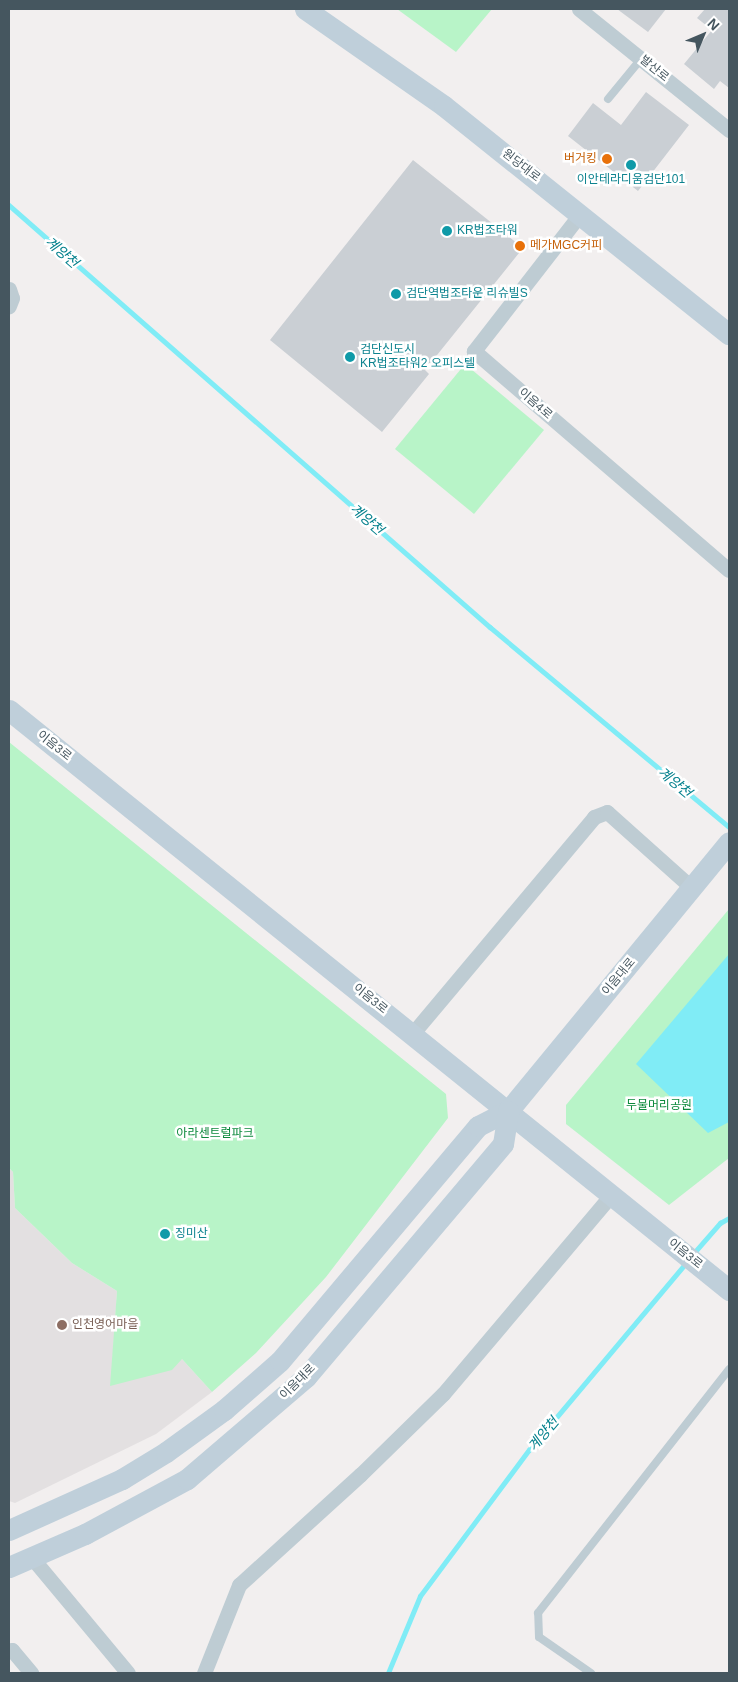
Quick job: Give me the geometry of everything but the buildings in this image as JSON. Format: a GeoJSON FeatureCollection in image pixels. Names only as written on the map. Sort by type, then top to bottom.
{"type":"FeatureCollection","features":[{"type":"Feature","properties":{"kind":"main road","name":"원당대로"},"geometry":{"type":"LineString","coordinates":[[305,9],[444,106],[729,334]]}},
{"type":"Feature","properties":{"kind":"main road","name":"이음3로"},"geometry":{"type":"LineString","coordinates":[[9,710],[729,1290]]}},
{"type":"Feature","properties":{"kind":"main road","name":"이음대로"},"geometry":{"type":"LineString","coordinates":[[9,1530],[122,1479],[166,1452],[224,1410],[280,1361],[478,1126],[508,1111],[725,846]]}},
{"type":"Feature","properties":{"kind":"main road","name":"이음대로"},"geometry":{"type":"LineString","coordinates":[[9,1568],[33,1559],[136,1509],[187,1478],[306,1377],[503,1144],[508,1111]]}},
{"type":"Feature","properties":{"kind":"street","name":"발산로"},"geometry":{"type":"LineString","coordinates":[[579,9],[729,130]]}},
{"type":"Feature","properties":{"kind":"street","name":"이음4로"},"geometry":{"type":"LineString","coordinates":[[580,213],[474,351],[729,570]]}},
{"type":"Feature","properties":{"kind":"street"},"geometry":{"type":"LineString","coordinates":[[9,289],[12,298],[9,306]]}},
{"type":"Feature","properties":{"kind":"street"},"geometry":{"type":"LineString","coordinates":[[412,1033],[594,817],[607,812],[692,888]]}},
{"type":"Feature","properties":{"kind":"street"},"geometry":{"type":"LineString","coordinates":[[204,1673],[239,1585],[360,1476],[443,1394],[611,1195]]}},
{"type":"Feature","properties":{"kind":"street"},"geometry":{"type":"LineString","coordinates":[[33,1559],[128,1673]]}},
{"type":"Feature","properties":{"kind":"street"},"geometry":{"type":"LineString","coordinates":[[9,1652],[12,1650],[31,1673]]}},
{"type":"Feature","properties":{"kind":"lane"},"geometry":{"type":"LineString","coordinates":[[608,99],[641,59]]}},
{"type":"Feature","properties":{"kind":"lane"},"geometry":{"type":"LineString","coordinates":[[590,1673],[539,1637],[538,1613],[729,1369]]}},
{"type":"Feature","properties":{"kind":"shaded area","name":"인천영어마을"},"geometry":{"type":"Polygon","coordinates":[[[9,1168],[13,1172],[15,1208],[72,1263],[117,1291],[111,1385],[182,1359],[212,1392],[156,1434],[15,1503],[9,1501],[9,1168]]]}},
{"type":"Feature","properties":{"kind":"green space"},"geometry":{"type":"Polygon","coordinates":[[[397,9],[492,9],[456,52],[397,9]]]}},
{"type":"Feature","properties":{"kind":"green space"},"geometry":{"type":"Polygon","coordinates":[[[465,364],[544,430],[474,514],[395,449],[465,364]]]}},
{"type":"Feature","properties":{"kind":"green space","name":"아라센트럴파크"},"geometry":{"type":"Polygon","coordinates":[[[9,742],[446,1094],[448,1118],[326,1277],[256,1353],[212,1392],[182,1359],[172,1370],[110,1386],[117,1291],[72,1263],[15,1208],[13,1172],[9,1168],[9,742]]]}},
{"type":"Feature","properties":{"kind":"green space","name":"두물머리공원"},"geometry":{"type":"Polygon","coordinates":[[[729,909],[729,1158],[669,1205],[566,1124],[566,1105],[729,909]]]}},
{"type":"Feature","properties":{"kind":"water"},"geometry":{"type":"Polygon","coordinates":[[[729,954],[729,1122],[708,1133],[636,1064],[729,954]]]}},
{"type":"Feature","properties":{"kind":"waterway","name":"계양천"},"geometry":{"type":"LineString","coordinates":[[9,205],[490,627],[729,827]]}},
{"type":"Feature","properties":{"kind":"waterway","name":"계양천"},"geometry":{"type":"LineString","coordinates":[[693,1254],[720,1223],[729,1218]]}},
{"type":"Feature","properties":{"kind":"waterway","name":"계양천"},"geometry":{"type":"LineString","coordinates":[[388,1673],[420,1596],[529,1450],[687,1262]]}},
{"type":"Feature","properties":{"kind":"place","name":"버거킹"},"geometry":{"type":"Point","coordinates":[607,159]}},
{"type":"Feature","properties":{"kind":"place","name":"이안테라디움검단101"},"geometry":{"type":"Point","coordinates":[631,165]}},
{"type":"Feature","properties":{"kind":"place","name":"KR법조타워"},"geometry":{"type":"Point","coordinates":[447,231]}},
{"type":"Feature","properties":{"kind":"place","name":"메가MGC커피"},"geometry":{"type":"Point","coordinates":[520,246]}},
{"type":"Feature","properties":{"kind":"place","name":"검단역법조타운 리슈빌S"},"geometry":{"type":"Point","coordinates":[396,294]}},
{"type":"Feature","properties":{"kind":"place","name":"검단신도시 KR법조타워2 오피스텔"},"geometry":{"type":"Point","coordinates":[350,357]}},
{"type":"Feature","properties":{"kind":"place","name":"징미산"},"geometry":{"type":"Point","coordinates":[165,1234]}},
{"type":"Feature","properties":{"kind":"place","name":"인천영어마을"},"geometry":{"type":"Point","coordinates":[62,1325]}}]}
